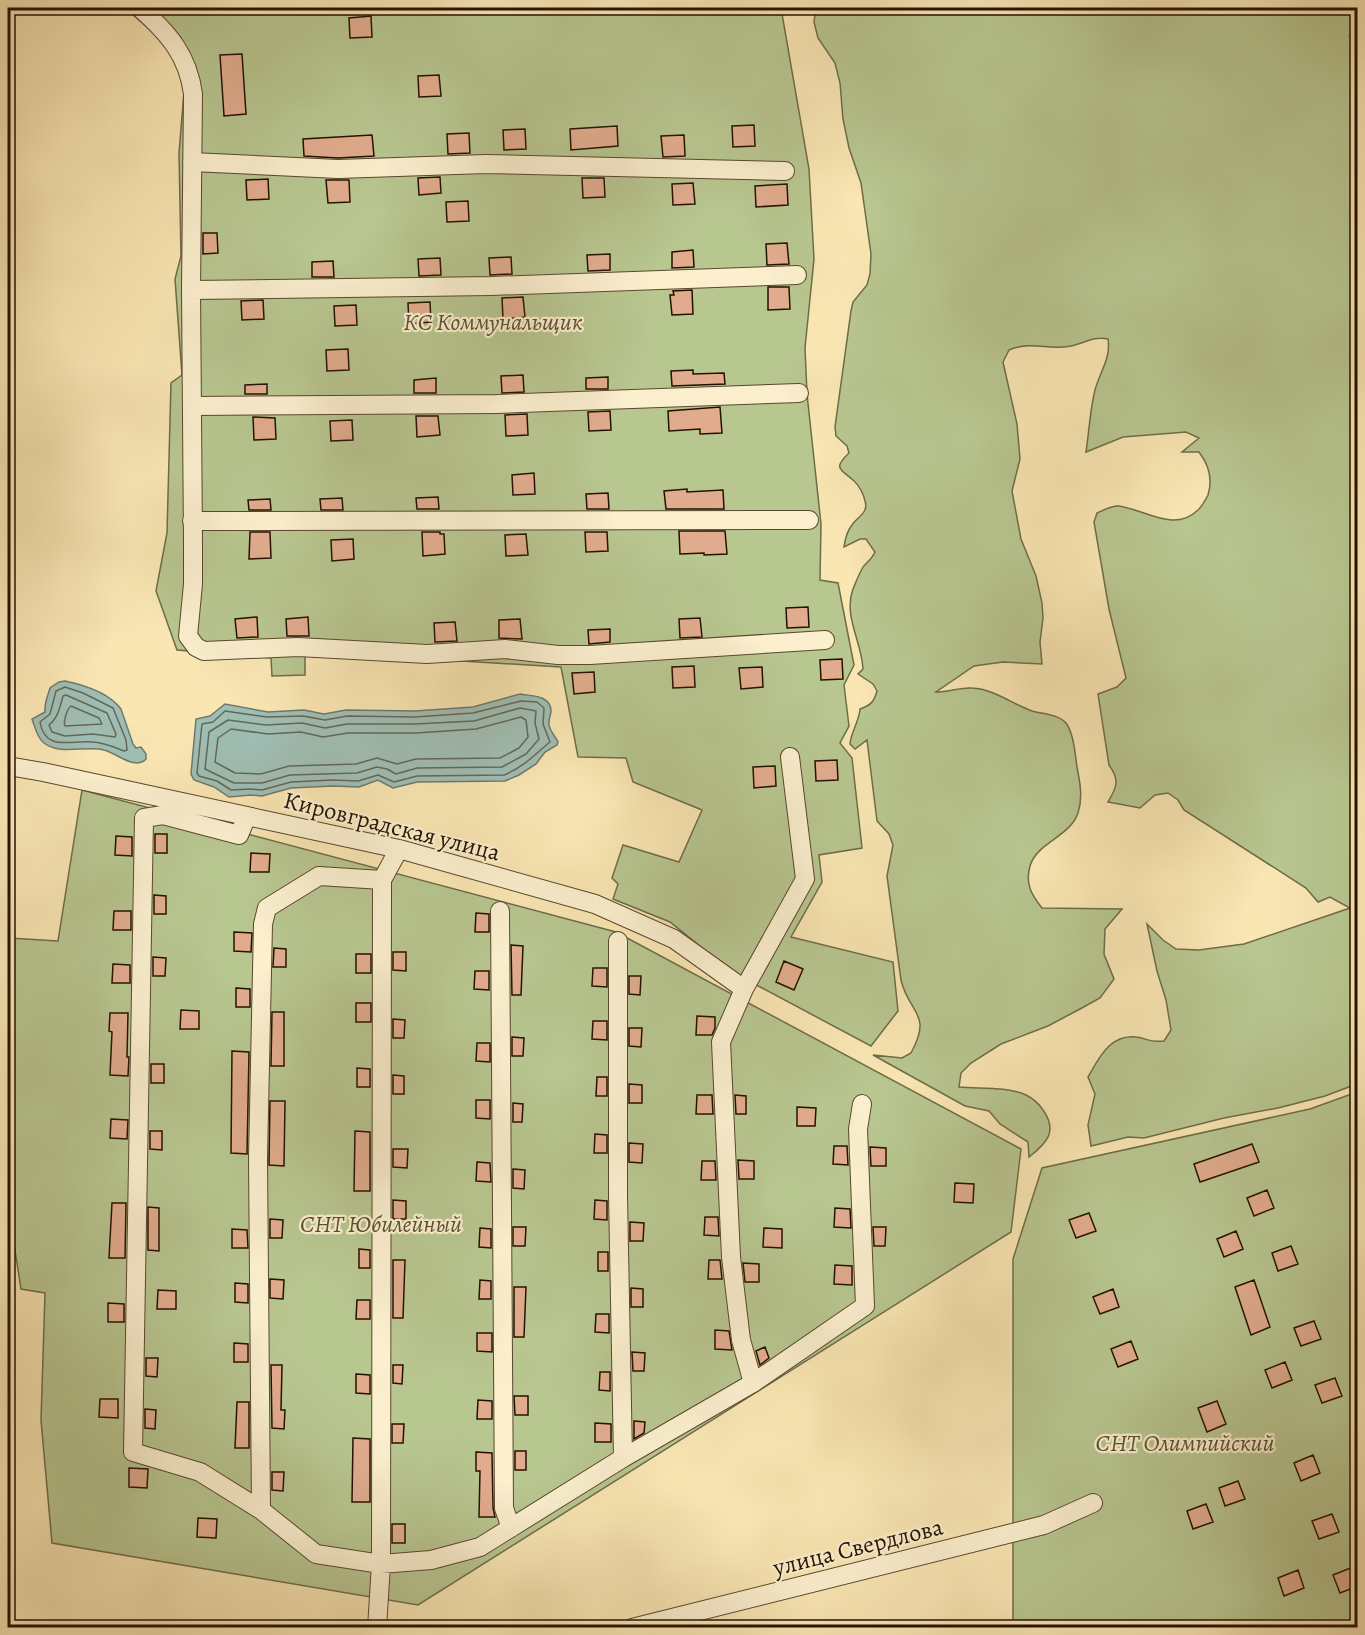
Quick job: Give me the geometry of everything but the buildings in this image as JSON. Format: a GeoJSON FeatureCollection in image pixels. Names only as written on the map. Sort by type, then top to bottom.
{"type":"FeatureCollection","features":[{"type":"Feature","properties":{"kind":"street"},"geometry":{"type":"LineString","coordinates":[[140,8],[173,43],[189,70],[193,94],[191,290],[193,584],[188,636],[196,647],[204,651],[298,647],[427,654],[504,649],[558,655],[590,655],[825,640]]}},
{"type":"Feature","properties":{"kind":"street"},"geometry":{"type":"LineString","coordinates":[[192,162],[338,169],[486,164],[785,171]]}},
{"type":"Feature","properties":{"kind":"street"},"geometry":{"type":"LineString","coordinates":[[191,290],[491,286],[797,275]]}},
{"type":"Feature","properties":{"kind":"street"},"geometry":{"type":"LineString","coordinates":[[193,406],[497,404],[799,393]]}},
{"type":"Feature","properties":{"kind":"street"},"geometry":{"type":"LineString","coordinates":[[192,521],[809,520]]}},
{"type":"Feature","properties":{"kind":"street"},"geometry":{"type":"LineString","coordinates":[[753,1383],[741,1340],[732,1257],[722,1042],[744,990],[805,879],[790,757]]}},
{"type":"Feature","properties":{"kind":"street","name":"Кировградская улица"},"geometry":{"type":"LineString","coordinates":[[8,766],[399,849],[595,904],[675,939],[744,990]]}},
{"type":"Feature","properties":{"kind":"street"},"geometry":{"type":"LineString","coordinates":[[247,816],[239,835],[163,815],[144,818],[133,1452],[200,1473],[261,1510],[316,1554],[381,1564],[431,1560],[480,1546],[623,1458],[753,1383],[865,1306],[858,1129],[862,1104]]}},
{"type":"Feature","properties":{"kind":"street"},"geometry":{"type":"LineString","coordinates":[[376,1628],[381,1564],[382,880],[399,849]]}},
{"type":"Feature","properties":{"kind":"street"},"geometry":{"type":"LineString","coordinates":[[261,1510],[258,1158],[263,924],[267,908],[319,876],[382,880]]}},
{"type":"Feature","properties":{"kind":"street"},"geometry":{"type":"LineString","coordinates":[[500,911],[504,1508],[511,1528]]}},
{"type":"Feature","properties":{"kind":"street"},"geometry":{"type":"LineString","coordinates":[[618,941],[618,1195],[623,1458]]}},
{"type":"Feature","properties":{"kind":"street","name":"улица Свердлова"},"geometry":{"type":"LineString","coordinates":[[632,1628],[1044,1526],[1093,1503]]}},
{"type":"Feature","properties":{"kind":"green space","name":"КС Коммунальщик"},"geometry":{"type":"Polygon","coordinates":[[[125,8],[781,8],[809,169],[814,259],[805,348],[807,394],[821,524],[820,580],[838,583],[854,665],[844,685],[849,726],[840,743],[852,758],[862,848],[819,855],[822,882],[791,937],[893,962],[898,1011],[871,1046],[732,972],[670,922],[613,899],[618,884],[612,878],[623,845],[679,862],[702,810],[633,782],[626,758],[578,757],[561,667],[429,659],[305,655],[305,675],[272,676],[271,658],[177,650],[156,591],[167,533],[171,383],[182,375],[175,279],[181,256],[179,153],[184,92],[183,76],[162,40],[125,8]]]}},
{"type":"Feature","properties":{"kind":"green space"},"geometry":{"type":"Polygon","coordinates":[[[816,8],[1357,8],[1357,24],[1350,35],[1357,32],[1357,1084],[1325,1096],[1278,1108],[1224,1118],[1144,1138],[1128,1137],[1091,1146],[1088,1125],[1095,1094],[1088,1077],[1101,1055],[1119,1039],[1136,1037],[1164,1041],[1171,1030],[1147,924],[1176,949],[1199,950],[1244,944],[1350,908],[1330,897],[1318,902],[1306,888],[1184,810],[1178,800],[1168,793],[1155,795],[1140,808],[1108,802],[1115,788],[1116,779],[1109,765],[1098,694],[1117,687],[1126,678],[1109,609],[1094,522],[1097,513],[1116,506],[1170,520],[1189,517],[1204,503],[1208,495],[1210,478],[1208,467],[1199,452],[1182,452],[1199,438],[1186,432],[1123,437],[1086,452],[1093,398],[1108,353],[1108,339],[1103,338],[1063,347],[1018,347],[1009,350],[1003,362],[1017,424],[1020,459],[1012,491],[1021,539],[1036,576],[1042,603],[1040,642],[1042,664],[1003,662],[974,666],[936,692],[968,688],[980,689],[1032,711],[1055,716],[1066,723],[1075,750],[1080,807],[1068,828],[1039,851],[1034,858],[1030,866],[1029,884],[1042,908],[1122,909],[1105,929],[1104,954],[1114,979],[1100,998],[1048,1026],[1001,1044],[971,1063],[961,1073],[959,1087],[1018,1092],[1037,1103],[1047,1117],[1050,1130],[1045,1142],[1029,1157],[1028,1142],[1000,1124],[989,1111],[965,1106],[873,1055],[902,1058],[911,1053],[920,1030],[920,1021],[901,980],[887,876],[893,845],[889,834],[877,821],[867,740],[855,749],[850,744],[860,709],[872,703],[877,691],[873,684],[858,674],[863,669],[862,659],[850,609],[853,589],[863,567],[875,552],[866,539],[860,539],[844,547],[849,530],[864,512],[866,505],[858,485],[840,469],[841,462],[849,453],[847,446],[836,436],[835,427],[851,311],[853,302],[867,285],[871,254],[861,183],[849,148],[843,119],[840,83],[835,63],[818,38],[814,22],[816,8]]]}},
{"type":"Feature","properties":{"kind":"green space","name":"СНТ Юбилейный"},"geometry":{"type":"Polygon","coordinates":[[[82,790],[616,932],[1021,1149],[1011,1232],[418,1605],[52,1543],[41,1420],[45,1293],[21,1289],[8,1205],[8,944],[9,938],[58,941],[82,790]]]}},
{"type":"Feature","properties":{"kind":"green space","name":"СНТ Олимпийский"},"geometry":{"type":"Polygon","coordinates":[[[1357,1092],[1357,1627],[1013,1627],[1013,1259],[1042,1168],[1310,1109],[1357,1092]]]}},
{"type":"Feature","properties":{"kind":"water"},"geometry":{"type":"Polygon","coordinates":[[[65,681],[96,690],[116,703],[121,709],[133,744],[136,748],[141,747],[146,754],[146,759],[137,763],[104,750],[66,750],[44,743],[36,732],[32,719],[45,712],[50,688],[65,681]]]}},
{"type":"Feature","properties":{"kind":"water"},"geometry":{"type":"Polygon","coordinates":[[[520,694],[540,697],[548,702],[551,711],[550,727],[558,742],[545,752],[536,764],[505,781],[417,782],[393,788],[378,780],[359,787],[291,788],[262,796],[229,797],[214,787],[194,780],[191,774],[196,719],[210,716],[225,704],[268,712],[304,710],[324,714],[346,710],[415,711],[473,707],[520,694]]]}}]}
